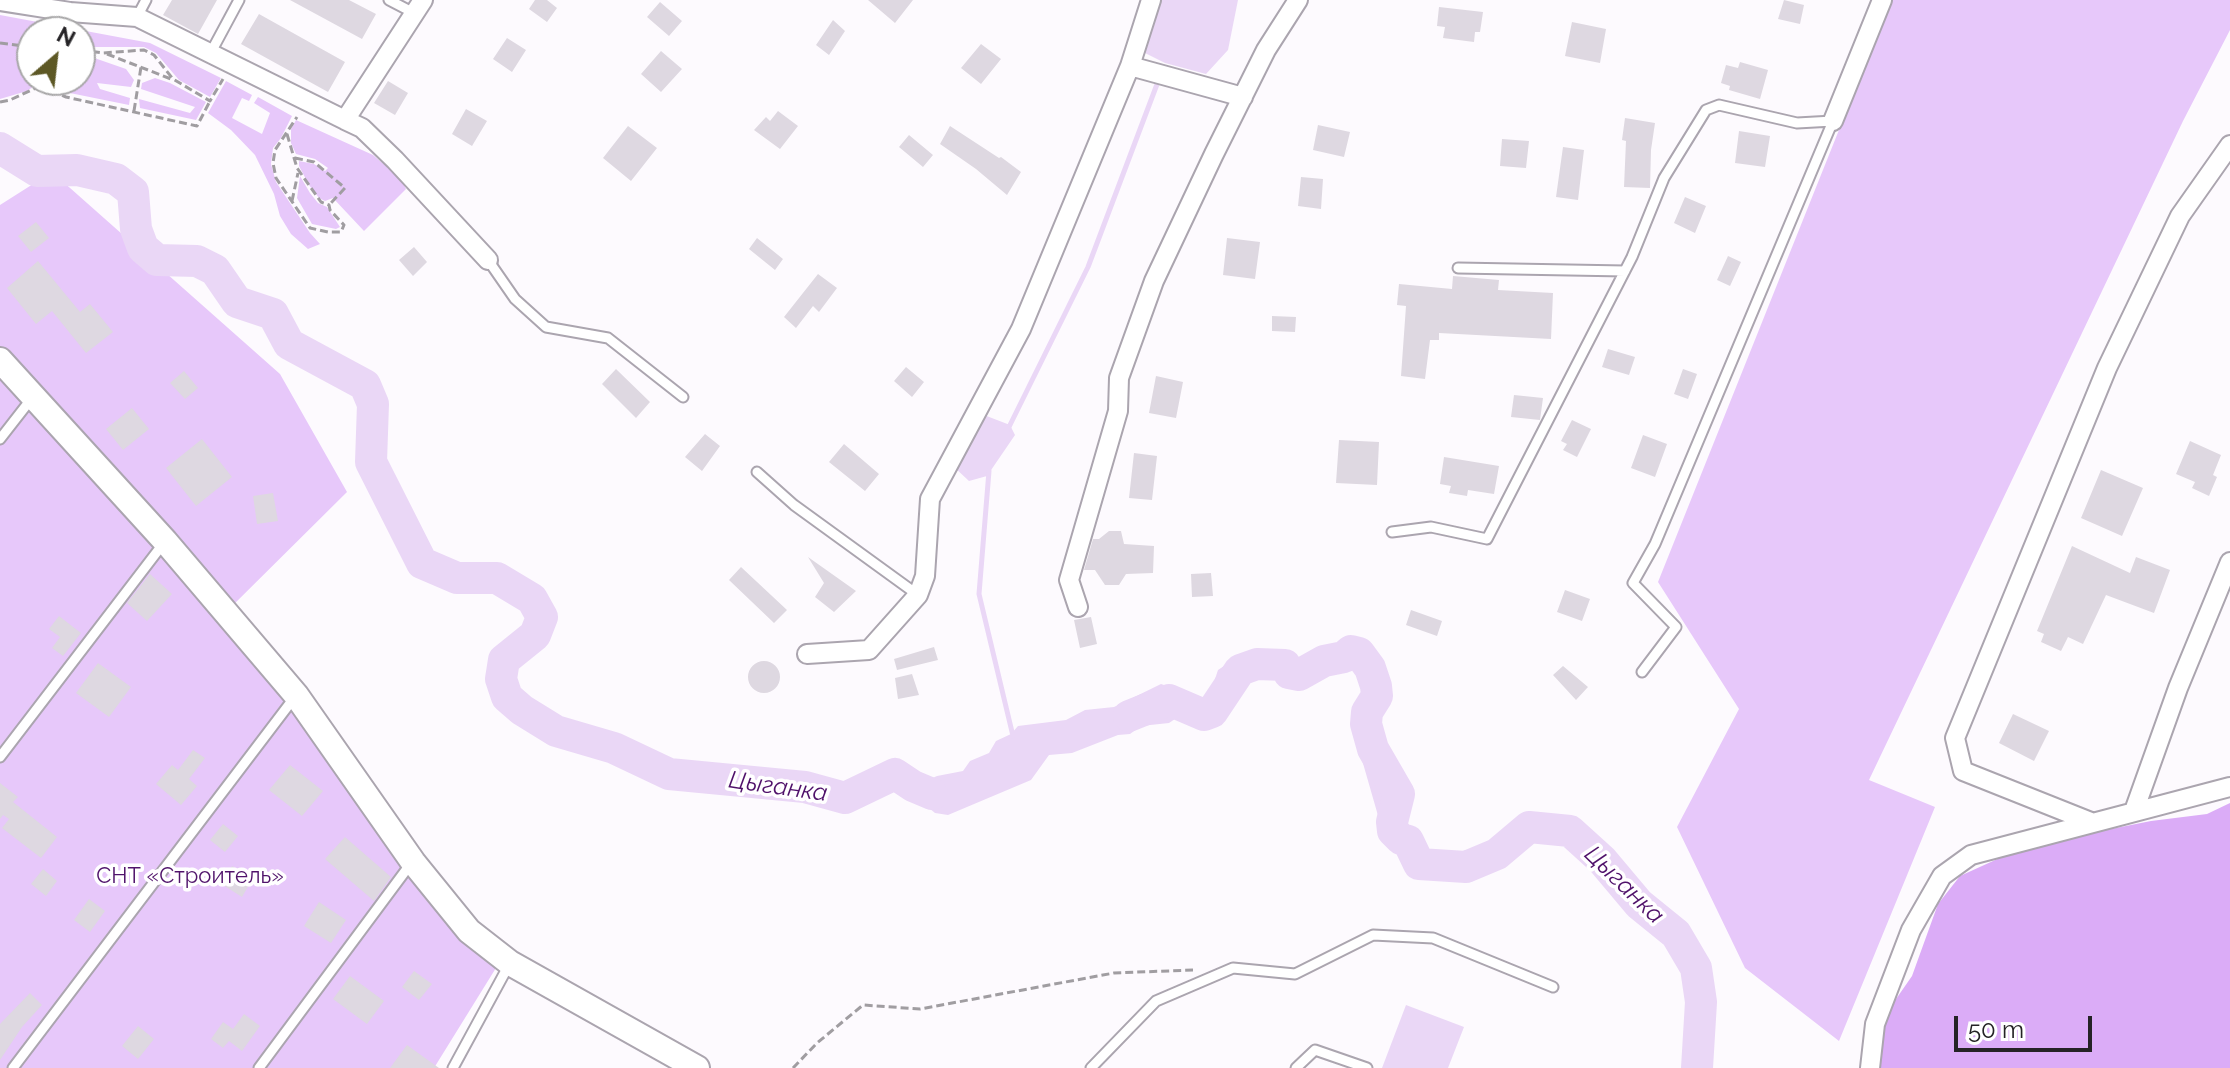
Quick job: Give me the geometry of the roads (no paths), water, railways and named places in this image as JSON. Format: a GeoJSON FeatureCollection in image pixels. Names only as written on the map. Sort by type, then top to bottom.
{"type":"FeatureCollection","features":[{"type":"Feature","properties":{"kind":"street"},"geometry":{"type":"LineString","coordinates":[[807,654],[869,650],[918,595],[925,576],[930,499],[1021,329],[1130,66],[1151,0]]}},
{"type":"Feature","properties":{"kind":"street"},"geometry":{"type":"LineString","coordinates":[[1078,607],[1069,580],[1118,411],[1119,378],[1154,281],[1266,50],[1298,0]]}},
{"type":"Feature","properties":{"kind":"street"},"geometry":{"type":"LineString","coordinates":[[1833,121],[1882,0]]}},
{"type":"Feature","properties":{"kind":"street"},"geometry":{"type":"LineString","coordinates":[[0,1],[69,6],[137,17],[362,128],[488,260]]}},
{"type":"Feature","properties":{"kind":"street"},"geometry":{"type":"LineString","coordinates":[[345,120],[418,6]]}},
{"type":"Feature","properties":{"kind":"street"},"geometry":{"type":"LineString","coordinates":[[1130,66],[1243,97]]}},
{"type":"Feature","properties":{"kind":"street"},"geometry":{"type":"LineString","coordinates":[[2091,822],[1963,771],[1955,738],[2107,368],[2180,216],[2230,145]]}},
{"type":"Feature","properties":{"kind":"street"},"geometry":{"type":"LineString","coordinates":[[0,360],[165,541],[296,695],[413,862],[469,931],[510,963],[697,1068]]}},
{"type":"Feature","properties":{"kind":"street"},"geometry":{"type":"LineString","coordinates":[[2134,811],[2178,688],[2230,562]]}},
{"type":"Feature","properties":{"kind":"street"},"geometry":{"type":"LineString","coordinates":[[1870,1068],[1875,1024],[1911,930],[1942,876],[1971,855],[2230,787]]}},
{"type":"Feature","properties":{"kind":"lane"},"geometry":{"type":"LineString","coordinates":[[137,17],[146,0]]}},
{"type":"Feature","properties":{"kind":"lane"},"geometry":{"type":"LineString","coordinates":[[210,54],[239,0]]}},
{"type":"Feature","properties":{"kind":"lane"},"geometry":{"type":"LineString","coordinates":[[389,0],[418,6]]}},
{"type":"Feature","properties":{"kind":"lane"},"geometry":{"type":"LineString","coordinates":[[1392,532],[1431,527],[1487,539],[1625,271],[1664,178],[1706,110],[1719,105],[1797,123],[1833,121],[1655,544],[1633,583],[1676,627],[1642,672]]}},
{"type":"Feature","properties":{"kind":"lane"},"geometry":{"type":"LineString","coordinates":[[488,260],[515,299],[546,327],[608,338],[683,397]]}},
{"type":"Feature","properties":{"kind":"lane"},"geometry":{"type":"LineString","coordinates":[[1458,268],[1625,271]]}},
{"type":"Feature","properties":{"kind":"lane"},"geometry":{"type":"LineString","coordinates":[[0,439],[33,395]]}},
{"type":"Feature","properties":{"kind":"lane"},"geometry":{"type":"LineString","coordinates":[[757,472],[794,505],[918,595]]}},
{"type":"Feature","properties":{"kind":"lane"},"geometry":{"type":"LineString","coordinates":[[0,757],[165,541]]}},
{"type":"Feature","properties":{"kind":"lane"},"geometry":{"type":"LineString","coordinates":[[13,1068],[296,695]]}},
{"type":"Feature","properties":{"kind":"lane"},"geometry":{"type":"LineString","coordinates":[[259,1068],[413,862]]}},
{"type":"Feature","properties":{"kind":"lane"},"geometry":{"type":"LineString","coordinates":[[1091,1068],[1156,1001],[1233,968],[1295,974],[1373,935],[1433,938],[1553,987]]}},
{"type":"Feature","properties":{"kind":"lane"},"geometry":{"type":"LineString","coordinates":[[453,1068],[510,963]]}},
{"type":"Feature","properties":{"kind":"lane"},"geometry":{"type":"LineString","coordinates":[[1296,1068],[1315,1050],[1367,1068]]}},
{"type":"Feature","properties":{"kind":"waterway"},"geometry":{"type":"LineString","coordinates":[[1008,429],[1088,267],[1159,79]]}},
{"type":"Feature","properties":{"kind":"waterway","name":"Цыганка"},"geometry":{"type":"LineString","coordinates":[[0,148],[37,171],[77,170],[116,179],[133,192],[136,229],[143,248],[157,260],[197,261],[215,270],[237,302],[273,314],[289,344],[365,385],[373,404],[371,462],[422,563],[457,578],[497,578],[532,599],[542,617],[535,635],[504,660],[501,679],[507,697],[522,710],[556,731],[614,748],[669,774],[805,787],[845,798],[895,774],[932,794]]}},
{"type":"Feature","properties":{"kind":"waterway"},"geometry":{"type":"LineString","coordinates":[[989,471],[979,594],[1013,736]]}},
{"type":"Feature","properties":{"kind":"waterway","name":"Цыганка"},"geometry":{"type":"LineString","coordinates":[[1129,716],[1169,700],[1204,715],[1212,712],[1240,670],[1257,664],[1285,665],[1289,673],[1299,675],[1324,661],[1344,657],[1351,651],[1359,653],[1370,668],[1376,686],[1377,696],[1367,712],[1366,724],[1373,749],[1399,794],[1392,822],[1393,831],[1408,841],[1419,864],[1466,867],[1497,854],[1529,827],[1570,831],[1602,860],[1639,904],[1676,934],[1696,968],[1701,1002],[1697,1068]]}},
{"type":"Feature","properties":{"kind":"park label","name":"СНТ «Строитель»"},"geometry":{"type":"Point","coordinates":[190,876]}}]}
